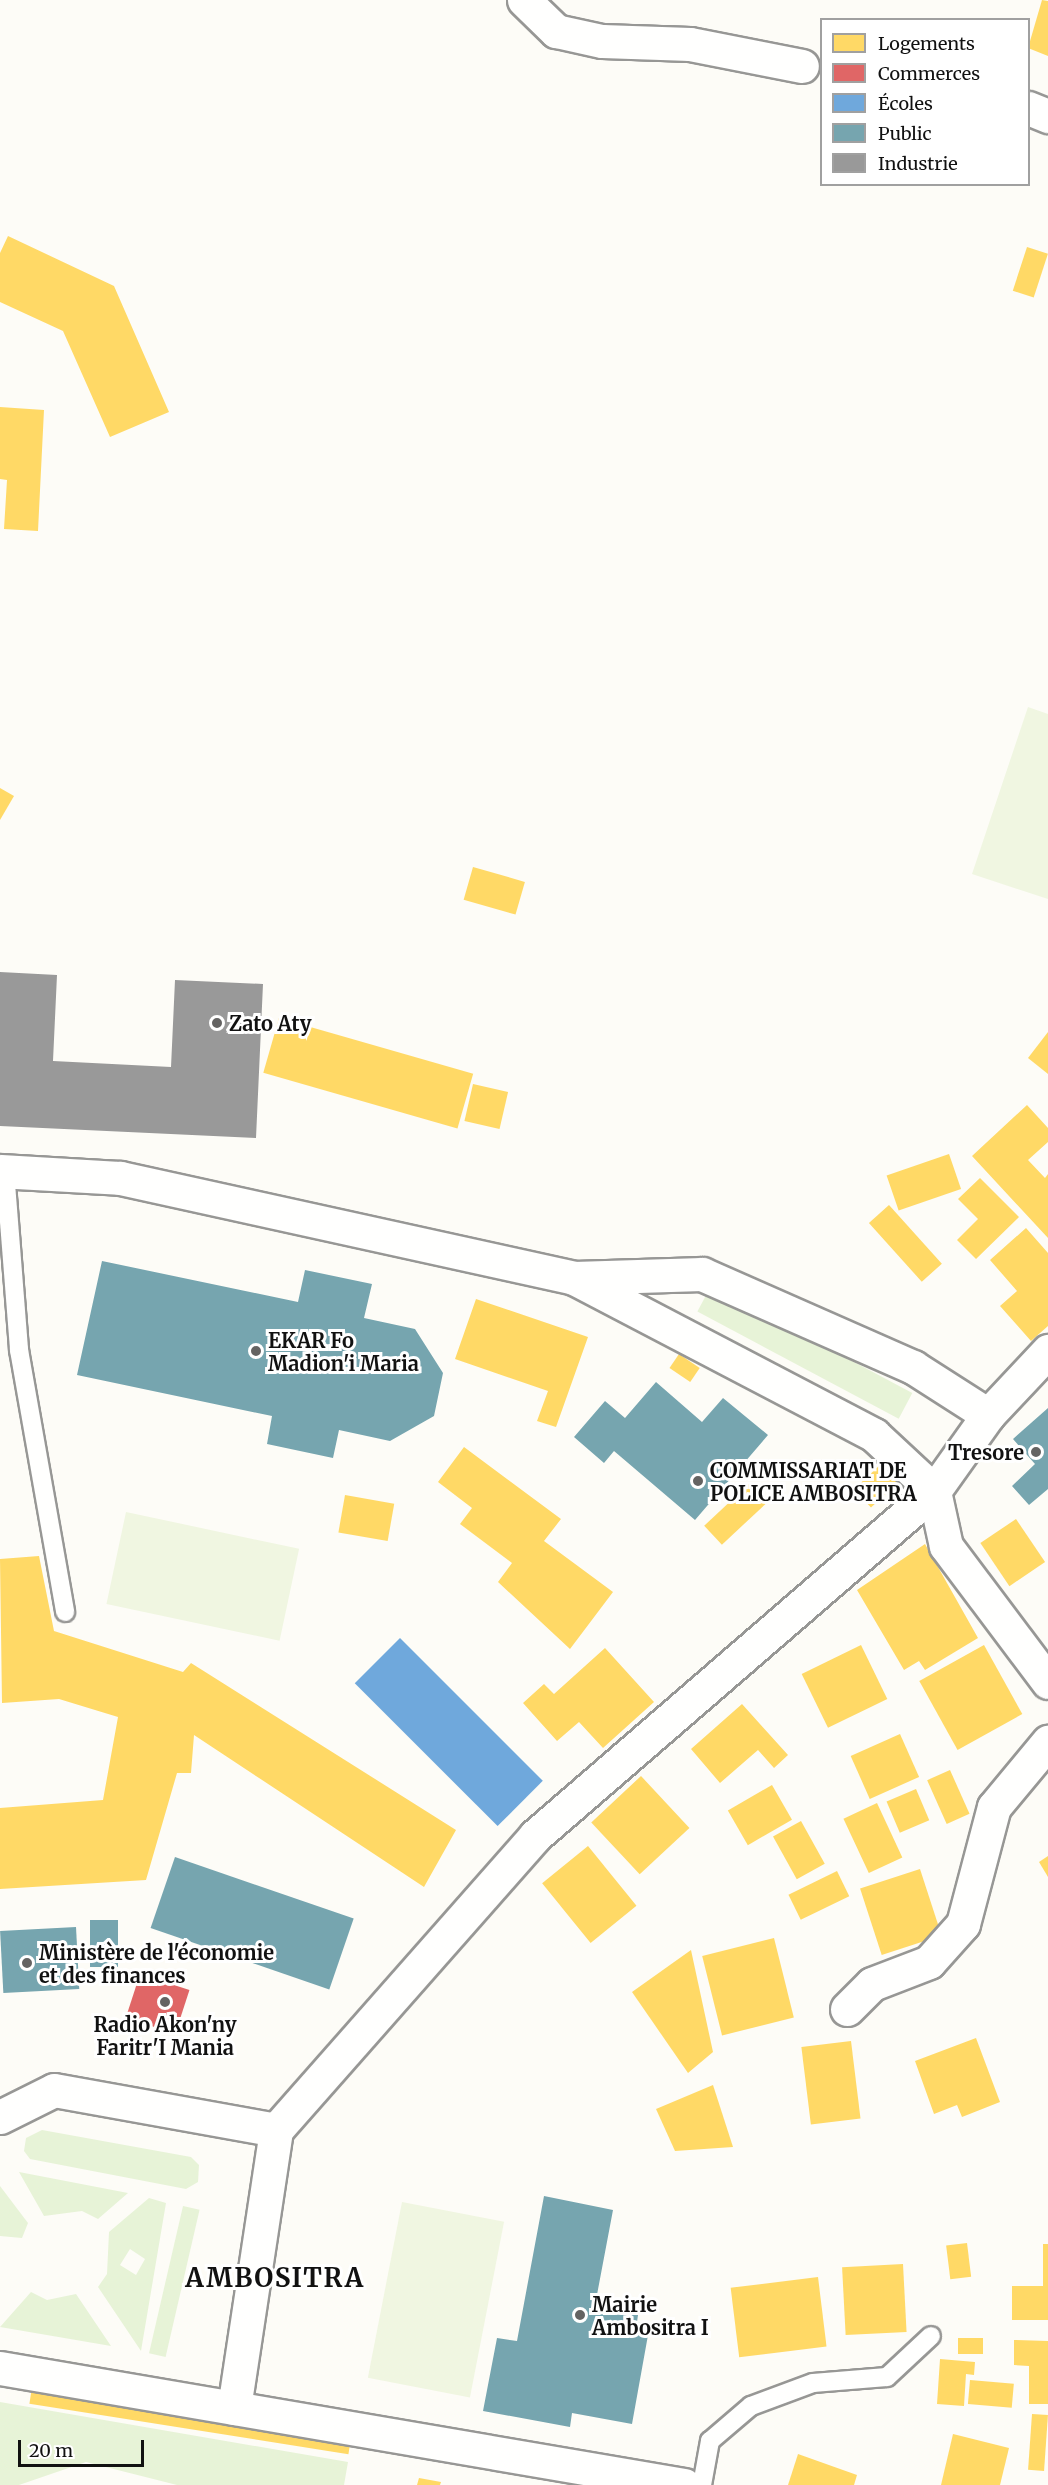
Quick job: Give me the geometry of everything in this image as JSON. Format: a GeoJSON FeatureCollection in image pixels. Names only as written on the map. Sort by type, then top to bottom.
{"type":"FeatureCollection","features":[{"type":"Feature","properties":{"kind":"street"},"geometry":{"type":"LineString","coordinates":[[524,0],[556,31],[602,41],[690,44],[802,66]]}},
{"type":"Feature","properties":{"kind":"street"},"geometry":{"type":"LineString","coordinates":[[1030,108],[1048,116]]}},
{"type":"Feature","properties":{"kind":"street"},"geometry":{"type":"LineString","coordinates":[[2,1171],[120,1178],[574,1278],[702,1274],[913,1367],[988,1415]]}},
{"type":"Feature","properties":{"kind":"street"},"geometry":{"type":"LineString","coordinates":[[574,1278],[874,1435],[934,1491],[946,1546],[1048,1682]]}},
{"type":"Feature","properties":{"kind":"street"},"geometry":{"type":"LineString","coordinates":[[234,2408],[276,2130],[535,1836],[934,1491],[988,1415],[1048,1351]]}},
{"type":"Feature","properties":{"kind":"street"},"geometry":{"type":"LineString","coordinates":[[847,2009],[872,1984],[928,1962],[963,1924],[994,1807],[1048,1742]]}},
{"type":"Feature","properties":{"kind":"street"},"geometry":{"type":"LineString","coordinates":[[0,2117],[54,2090],[276,2130]]}},
{"type":"Feature","properties":{"kind":"street"},"geometry":{"type":"LineString","coordinates":[[0,2368],[684,2485]]}},
{"type":"Feature","properties":{"kind":"lane"},"geometry":{"type":"LineString","coordinates":[[2,1171],[19,1350],[65,1612]]}},
{"type":"Feature","properties":{"kind":"lane"},"geometry":{"type":"LineString","coordinates":[[702,2485],[710,2441],[751,2406],[813,2383],[887,2377],[930,2336]]}},
{"type":"Feature","properties":{"kind":"green space"},"geometry":{"type":"Polygon","coordinates":[[[1028,707],[1048,714],[1048,899],[972,874],[1028,707]]]}},
{"type":"Feature","properties":{"kind":"green space"},"geometry":{"type":"Polygon","coordinates":[[[711,1286],[912,1393],[899,1419],[697,1312],[711,1286]]]}},
{"type":"Feature","properties":{"kind":"green space"},"geometry":{"type":"Polygon","coordinates":[[[126,1512],[299,1549],[280,1641],[106,1604],[126,1512]]]}},
{"type":"Feature","properties":{"kind":"green space"},"geometry":{"type":"Polygon","coordinates":[[[42,2130],[191,2157],[199,2165],[198,2182],[186,2189],[30,2159],[24,2151],[26,2138],[42,2130]]]}},
{"type":"Feature","properties":{"kind":"green space"},"geometry":{"type":"Polygon","coordinates":[[[19,2172],[128,2193],[98,2219],[82,2211],[44,2216],[19,2172]]]}},
{"type":"Feature","properties":{"kind":"green space"},"geometry":{"type":"Polygon","coordinates":[[[0,2186],[28,2223],[22,2238],[0,2236],[0,2186]]]}},
{"type":"Feature","properties":{"kind":"green space"},"geometry":{"type":"Polygon","coordinates":[[[149,2198],[166,2203],[141,2351],[98,2287],[107,2274],[109,2232],[149,2198]],[[130,2249],[120,2265],[136,2275],[145,2259],[130,2249]]]}},
{"type":"Feature","properties":{"kind":"green space"},"geometry":{"type":"Polygon","coordinates":[[[402,2202],[504,2222],[470,2398],[368,2378],[402,2202]]]}},
{"type":"Feature","properties":{"kind":"green space"},"geometry":{"type":"Polygon","coordinates":[[[183,2206],[200,2210],[166,2357],[149,2353],[183,2206]]]}},
{"type":"Feature","properties":{"kind":"green space"},"geometry":{"type":"Polygon","coordinates":[[[31,2292],[47,2300],[76,2294],[111,2346],[0,2327],[31,2292]]]}},
{"type":"Feature","properties":{"kind":"green space"},"geometry":{"type":"Polygon","coordinates":[[[0,2402],[348,2462],[344,2485],[177,2485],[86,2462],[19,2485],[0,2485],[0,2402]]]}},
{"type":"Feature","properties":{"kind":"building: Logements"},"geometry":{"type":"Polygon","coordinates":[[[1042,0],[1048,1],[1048,56],[1030,49],[1030,41],[1042,0]]]}},
{"type":"Feature","properties":{"kind":"building: Logements"},"geometry":{"type":"Polygon","coordinates":[[[8,236],[114,286],[169,412],[110,437],[63,331],[0,302],[0,253],[8,236]]]}},
{"type":"Feature","properties":{"kind":"building: Logements"},"geometry":{"type":"Polygon","coordinates":[[[1027,247],[1048,254],[1034,298],[1013,291],[1027,247]]]}},
{"type":"Feature","properties":{"kind":"building: Logements"},"geometry":{"type":"Polygon","coordinates":[[[0,407],[44,410],[38,531],[4,529],[7,480],[0,479],[0,407]]]}},
{"type":"Feature","properties":{"kind":"building: Logements"},"geometry":{"type":"Polygon","coordinates":[[[0,788],[14,796],[0,820],[0,788]]]}},
{"type":"Feature","properties":{"kind":"building: Logements"},"geometry":{"type":"Polygon","coordinates":[[[473,867],[525,882],[516,915],[464,900],[473,867]]]}},
{"type":"Feature","properties":{"kind":"building: Logements"},"geometry":{"type":"Polygon","coordinates":[[[279,1018],[473,1074],[457,1128],[263,1073],[279,1018]]]}},
{"type":"Feature","properties":{"kind":"building: Logements"},"geometry":{"type":"Polygon","coordinates":[[[1048,1032],[1048,1074],[1028,1058],[1048,1032]]]}},
{"type":"Feature","properties":{"kind":"building: Logements"},"geometry":{"type":"Polygon","coordinates":[[[473,1084],[508,1092],[500,1129],[464,1121],[473,1084]]]}},
{"type":"Feature","properties":{"kind":"building: Logements"},"geometry":{"type":"Polygon","coordinates":[[[1027,1105],[1048,1128],[1048,1142],[1028,1160],[1045,1178],[1048,1174],[1048,1238],[972,1156],[1027,1105]]]}},
{"type":"Feature","properties":{"kind":"building: Logements"},"geometry":{"type":"Polygon","coordinates":[[[949,1154],[961,1189],[899,1210],[887,1175],[949,1154]]]}},
{"type":"Feature","properties":{"kind":"building: Logements"},"geometry":{"type":"Polygon","coordinates":[[[980,1178],[1019,1217],[976,1259],[957,1240],[978,1219],[958,1199],[980,1178]]]}},
{"type":"Feature","properties":{"kind":"building: Logements"},"geometry":{"type":"Polygon","coordinates":[[[889,1205],[942,1264],[922,1282],[869,1223],[889,1205]]]}},
{"type":"Feature","properties":{"kind":"building: Logements"},"geometry":{"type":"Polygon","coordinates":[[[1026,1228],[1048,1253],[1048,1326],[1031,1341],[1000,1306],[1017,1291],[990,1260],[1026,1228]]]}},
{"type":"Feature","properties":{"kind":"building: Logements"},"geometry":{"type":"Polygon","coordinates":[[[476,1299],[588,1337],[556,1427],[537,1421],[548,1391],[455,1359],[476,1299]]]}},
{"type":"Feature","properties":{"kind":"building: Logements"},"geometry":{"type":"Polygon","coordinates":[[[679,1354],[700,1368],[690,1382],[669,1368],[679,1354]]]}},
{"type":"Feature","properties":{"kind":"building: Logements"},"geometry":{"type":"Polygon","coordinates":[[[464,1447],[561,1519],[544,1541],[613,1592],[570,1649],[498,1582],[512,1563],[460,1524],[472,1508],[438,1482],[464,1447]]]}},
{"type":"Feature","properties":{"kind":"building: Logements"},"geometry":{"type":"Polygon","coordinates":[[[881,1464],[898,1482],[871,1508],[854,1489],[881,1464]]]}},
{"type":"Feature","properties":{"kind":"building: Logements"},"geometry":{"type":"Polygon","coordinates":[[[751,1482],[769,1501],[722,1545],[704,1526],[751,1482]]]}},
{"type":"Feature","properties":{"kind":"building: Logements"},"geometry":{"type":"Polygon","coordinates":[[[345,1495],[394,1504],[388,1541],[338,1532],[345,1495]]]}},
{"type":"Feature","properties":{"kind":"building: Logements"},"geometry":{"type":"Polygon","coordinates":[[[1016,1519],[1045,1562],[1009,1586],[980,1543],[1016,1519]]]}},
{"type":"Feature","properties":{"kind":"building: Logements"},"geometry":{"type":"Polygon","coordinates":[[[925,1544],[978,1638],[925,1670],[919,1661],[904,1670],[857,1590],[925,1544]]]}},
{"type":"Feature","properties":{"kind":"building: Logements"},"geometry":{"type":"Polygon","coordinates":[[[39,1556],[54,1631],[183,1672],[191,1663],[456,1830],[424,1887],[194,1735],[191,1773],[177,1773],[146,1880],[0,1889],[0,1808],[103,1800],[118,1717],[59,1699],[2,1703],[0,1559],[39,1556]]]}},
{"type":"Feature","properties":{"kind":"building: Logements"},"geometry":{"type":"Polygon","coordinates":[[[861,1645],[887,1699],[828,1728],[802,1674],[861,1645]]]}},
{"type":"Feature","properties":{"kind":"building: Logements"},"geometry":{"type":"Polygon","coordinates":[[[984,1645],[1022,1714],[958,1750],[919,1681],[984,1645]]]}},
{"type":"Feature","properties":{"kind":"building: Logements"},"geometry":{"type":"Polygon","coordinates":[[[605,1648],[654,1702],[603,1748],[579,1722],[557,1741],[523,1703],[544,1684],[554,1694],[605,1648]]]}},
{"type":"Feature","properties":{"kind":"building: Logements"},"geometry":{"type":"Polygon","coordinates":[[[742,1704],[788,1755],[774,1768],[758,1750],[720,1783],[691,1749],[742,1704]]]}},
{"type":"Feature","properties":{"kind":"building: Logements"},"geometry":{"type":"Polygon","coordinates":[[[900,1734],[919,1777],[870,1799],[851,1756],[900,1734]]]}},
{"type":"Feature","properties":{"kind":"building: Logements"},"geometry":{"type":"Polygon","coordinates":[[[950,1770],[970,1814],[947,1824],[927,1780],[950,1770]]]}},
{"type":"Feature","properties":{"kind":"building: Logements"},"geometry":{"type":"Polygon","coordinates":[[[641,1776],[689,1828],[640,1874],[591,1822],[641,1776]]]}},
{"type":"Feature","properties":{"kind":"building: Logements"},"geometry":{"type":"Polygon","coordinates":[[[772,1785],[792,1820],[748,1845],[728,1810],[772,1785]]]}},
{"type":"Feature","properties":{"kind":"building: Logements"},"geometry":{"type":"Polygon","coordinates":[[[916,1789],[929,1820],[900,1833],[887,1802],[916,1789]]]}},
{"type":"Feature","properties":{"kind":"building: Logements"},"geometry":{"type":"Polygon","coordinates":[[[877,1803],[902,1857],[869,1873],[843,1819],[877,1803]]]}},
{"type":"Feature","properties":{"kind":"building: Logements"},"geometry":{"type":"Polygon","coordinates":[[[801,1821],[825,1864],[797,1879],[773,1837],[801,1821]]]}},
{"type":"Feature","properties":{"kind":"building: Logements"},"geometry":{"type":"Polygon","coordinates":[[[588,1846],[636,1906],[591,1943],[542,1883],[588,1846]]]}},
{"type":"Feature","properties":{"kind":"building: Logements"},"geometry":{"type":"Polygon","coordinates":[[[1048,1856],[1048,1877],[1039,1862],[1048,1856]]]}},
{"type":"Feature","properties":{"kind":"building: Logements"},"geometry":{"type":"Polygon","coordinates":[[[920,1869],[942,1936],[882,1955],[860,1888],[920,1869]]]}},
{"type":"Feature","properties":{"kind":"building: Logements"},"geometry":{"type":"Polygon","coordinates":[[[837,1871],[849,1896],[801,1920],[788,1895],[837,1871]]]}},
{"type":"Feature","properties":{"kind":"building: Logements"},"geometry":{"type":"Polygon","coordinates":[[[774,1938],[794,2018],[722,2035],[702,1956],[774,1938]]]}},
{"type":"Feature","properties":{"kind":"building: Logements"},"geometry":{"type":"Polygon","coordinates":[[[691,1950],[713,2052],[688,2073],[632,1992],[691,1950]]]}},
{"type":"Feature","properties":{"kind":"building: Logements"},"geometry":{"type":"Polygon","coordinates":[[[976,2038],[1000,2102],[962,2117],[957,2105],[934,2114],[915,2061],[976,2038]]]}},
{"type":"Feature","properties":{"kind":"building: Logements"},"geometry":{"type":"Polygon","coordinates":[[[851,2041],[861,2118],[811,2125],[801,2047],[851,2041]]]}},
{"type":"Feature","properties":{"kind":"building: Logements"},"geometry":{"type":"Polygon","coordinates":[[[713,2085],[733,2147],[675,2151],[656,2109],[713,2085]]]}},
{"type":"Feature","properties":{"kind":"building: Logements"},"geometry":{"type":"Polygon","coordinates":[[[967,2243],[971,2277],[950,2279],[946,2246],[967,2243]]]}},
{"type":"Feature","properties":{"kind":"building: Logements"},"geometry":{"type":"Polygon","coordinates":[[[1043,2244],[1048,2244],[1048,2320],[1012,2320],[1012,2286],[1043,2286],[1043,2244]]]}},
{"type":"Feature","properties":{"kind":"building: Logements"},"geometry":{"type":"Polygon","coordinates":[[[903,2264],[907,2332],[846,2335],[842,2267],[903,2264]]]}},
{"type":"Feature","properties":{"kind":"building: Logements"},"geometry":{"type":"Polygon","coordinates":[[[818,2277],[827,2346],[739,2357],[731,2288],[818,2277]]]}},
{"type":"Feature","properties":{"kind":"building: Logements"},"geometry":{"type":"Polygon","coordinates":[[[958,2338],[983,2338],[983,2354],[958,2354],[958,2338]]]}},
{"type":"Feature","properties":{"kind":"building: Logements"},"geometry":{"type":"Polygon","coordinates":[[[1014,2340],[1048,2341],[1048,2404],[1029,2404],[1029,2366],[1014,2365],[1014,2340]]]}},
{"type":"Feature","properties":{"kind":"building: Logements"},"geometry":{"type":"Polygon","coordinates":[[[940,2359],[975,2362],[974,2375],[966,2374],[964,2406],[937,2404],[940,2359]]]}},
{"type":"Feature","properties":{"kind":"building: Logements"},"geometry":{"type":"Polygon","coordinates":[[[970,2380],[1014,2384],[1012,2408],[968,2404],[970,2380]]]}},
{"type":"Feature","properties":{"kind":"building: Logements"},"geometry":{"type":"Polygon","coordinates":[[[33,2381],[352,2432],[348,2454],[29,2404],[33,2381]]]}},
{"type":"Feature","properties":{"kind":"building: Logements"},"geometry":{"type":"Polygon","coordinates":[[[1032,2414],[1048,2415],[1044,2471],[1028,2470],[1032,2414]]]}},
{"type":"Feature","properties":{"kind":"building: Logements"},"geometry":{"type":"Polygon","coordinates":[[[953,2434],[1009,2448],[1000,2485],[941,2485],[953,2434]]]}},
{"type":"Feature","properties":{"kind":"building: Logements"},"geometry":{"type":"Polygon","coordinates":[[[798,2454],[857,2475],[854,2485],[788,2485],[798,2454]]]}},
{"type":"Feature","properties":{"kind":"building: Logements"},"geometry":{"type":"Polygon","coordinates":[[[419,2478],[441,2482],[440,2485],[417,2485],[419,2478]]]}},
{"type":"Feature","properties":{"kind":"building: Commerces"},"geometry":{"type":"Polygon","coordinates":[[[140,1974],[189,1990],[175,2034],[126,2018],[140,1974]]]}},
{"type":"Feature","properties":{"kind":"building: Écoles"},"geometry":{"type":"Polygon","coordinates":[[[400,1638],[543,1781],[498,1826],[355,1683],[400,1638]]]}},
{"type":"Feature","properties":{"kind":"building: Public","name":"EKAR Fo Madion'i Maria"},"geometry":{"type":"Polygon","coordinates":[[[102,1261],[298,1302],[305,1270],[372,1284],[364,1318],[415,1329],[443,1373],[434,1416],[390,1441],[339,1430],[333,1458],[267,1444],[272,1416],[77,1375],[102,1261]]]}},
{"type":"Feature","properties":{"kind":"building: Public"},"geometry":{"type":"Polygon","coordinates":[[[656,1382],[702,1422],[723,1398],[768,1435],[695,1520],[614,1451],[604,1463],[574,1437],[605,1401],[625,1418],[656,1382]]]}},
{"type":"Feature","properties":{"kind":"building: Public","name":"Tresore"},"geometry":{"type":"Polygon","coordinates":[[[1048,1408],[1048,1489],[1029,1505],[1012,1486],[1035,1464],[1013,1439],[1048,1408]]]}},
{"type":"Feature","properties":{"kind":"building: Public"},"geometry":{"type":"Polygon","coordinates":[[[175,1857],[354,1919],[329,1989],[151,1928],[175,1857]]]}},
{"type":"Feature","properties":{"kind":"building: Public"},"geometry":{"type":"Polygon","coordinates":[[[90,1920],[118,1920],[118,1967],[90,1967],[90,1920]]]}},
{"type":"Feature","properties":{"kind":"building: Public"},"geometry":{"type":"Polygon","coordinates":[[[76,1927],[79,1989],[3,1993],[0,1931],[76,1927]]]}},
{"type":"Feature","properties":{"kind":"building: Public","name":"Mairie Ambositra I"},"geometry":{"type":"Polygon","coordinates":[[[544,2196],[613,2210],[596,2300],[639,2308],[637,2322],[650,2324],[632,2424],[572,2413],[570,2427],[483,2411],[497,2338],[517,2341],[544,2196]]]}},
{"type":"Feature","properties":{"kind":"building: Industrie","name":"Zato Aty"},"geometry":{"type":"Polygon","coordinates":[[[0,972],[57,975],[53,1061],[171,1067],[175,980],[263,984],[256,1138],[0,1126],[0,972]]]}},
{"type":"Feature","properties":{"kind":"place","name":"Zato Aty"},"geometry":{"type":"Point","coordinates":[217,1023]}},
{"type":"Feature","properties":{"kind":"place","name":"EKAR Fo Madion'i Maria"},"geometry":{"type":"Point","coordinates":[256,1351]}},
{"type":"Feature","properties":{"kind":"place","name":"Tresore"},"geometry":{"type":"Point","coordinates":[1036,1452]}},
{"type":"Feature","properties":{"kind":"place","name":"COMMISSARIAT DE POLICE AMBOSITRA"},"geometry":{"type":"Point","coordinates":[698,1481]}},
{"type":"Feature","properties":{"kind":"place","name":"Ministère de l'économie et des finances"},"geometry":{"type":"Point","coordinates":[27,1963]}},
{"type":"Feature","properties":{"kind":"place","name":"Radio Akon'ny Faritr'I Mania"},"geometry":{"type":"Point","coordinates":[165,2002]}},
{"type":"Feature","properties":{"kind":"place","name":"Mairie Ambositra I"},"geometry":{"type":"Point","coordinates":[580,2315]}},
{"type":"Feature","properties":{"kind":"district","name":"AMBOSITRA"},"geometry":{"type":"Point","coordinates":[275,2278]}}]}
